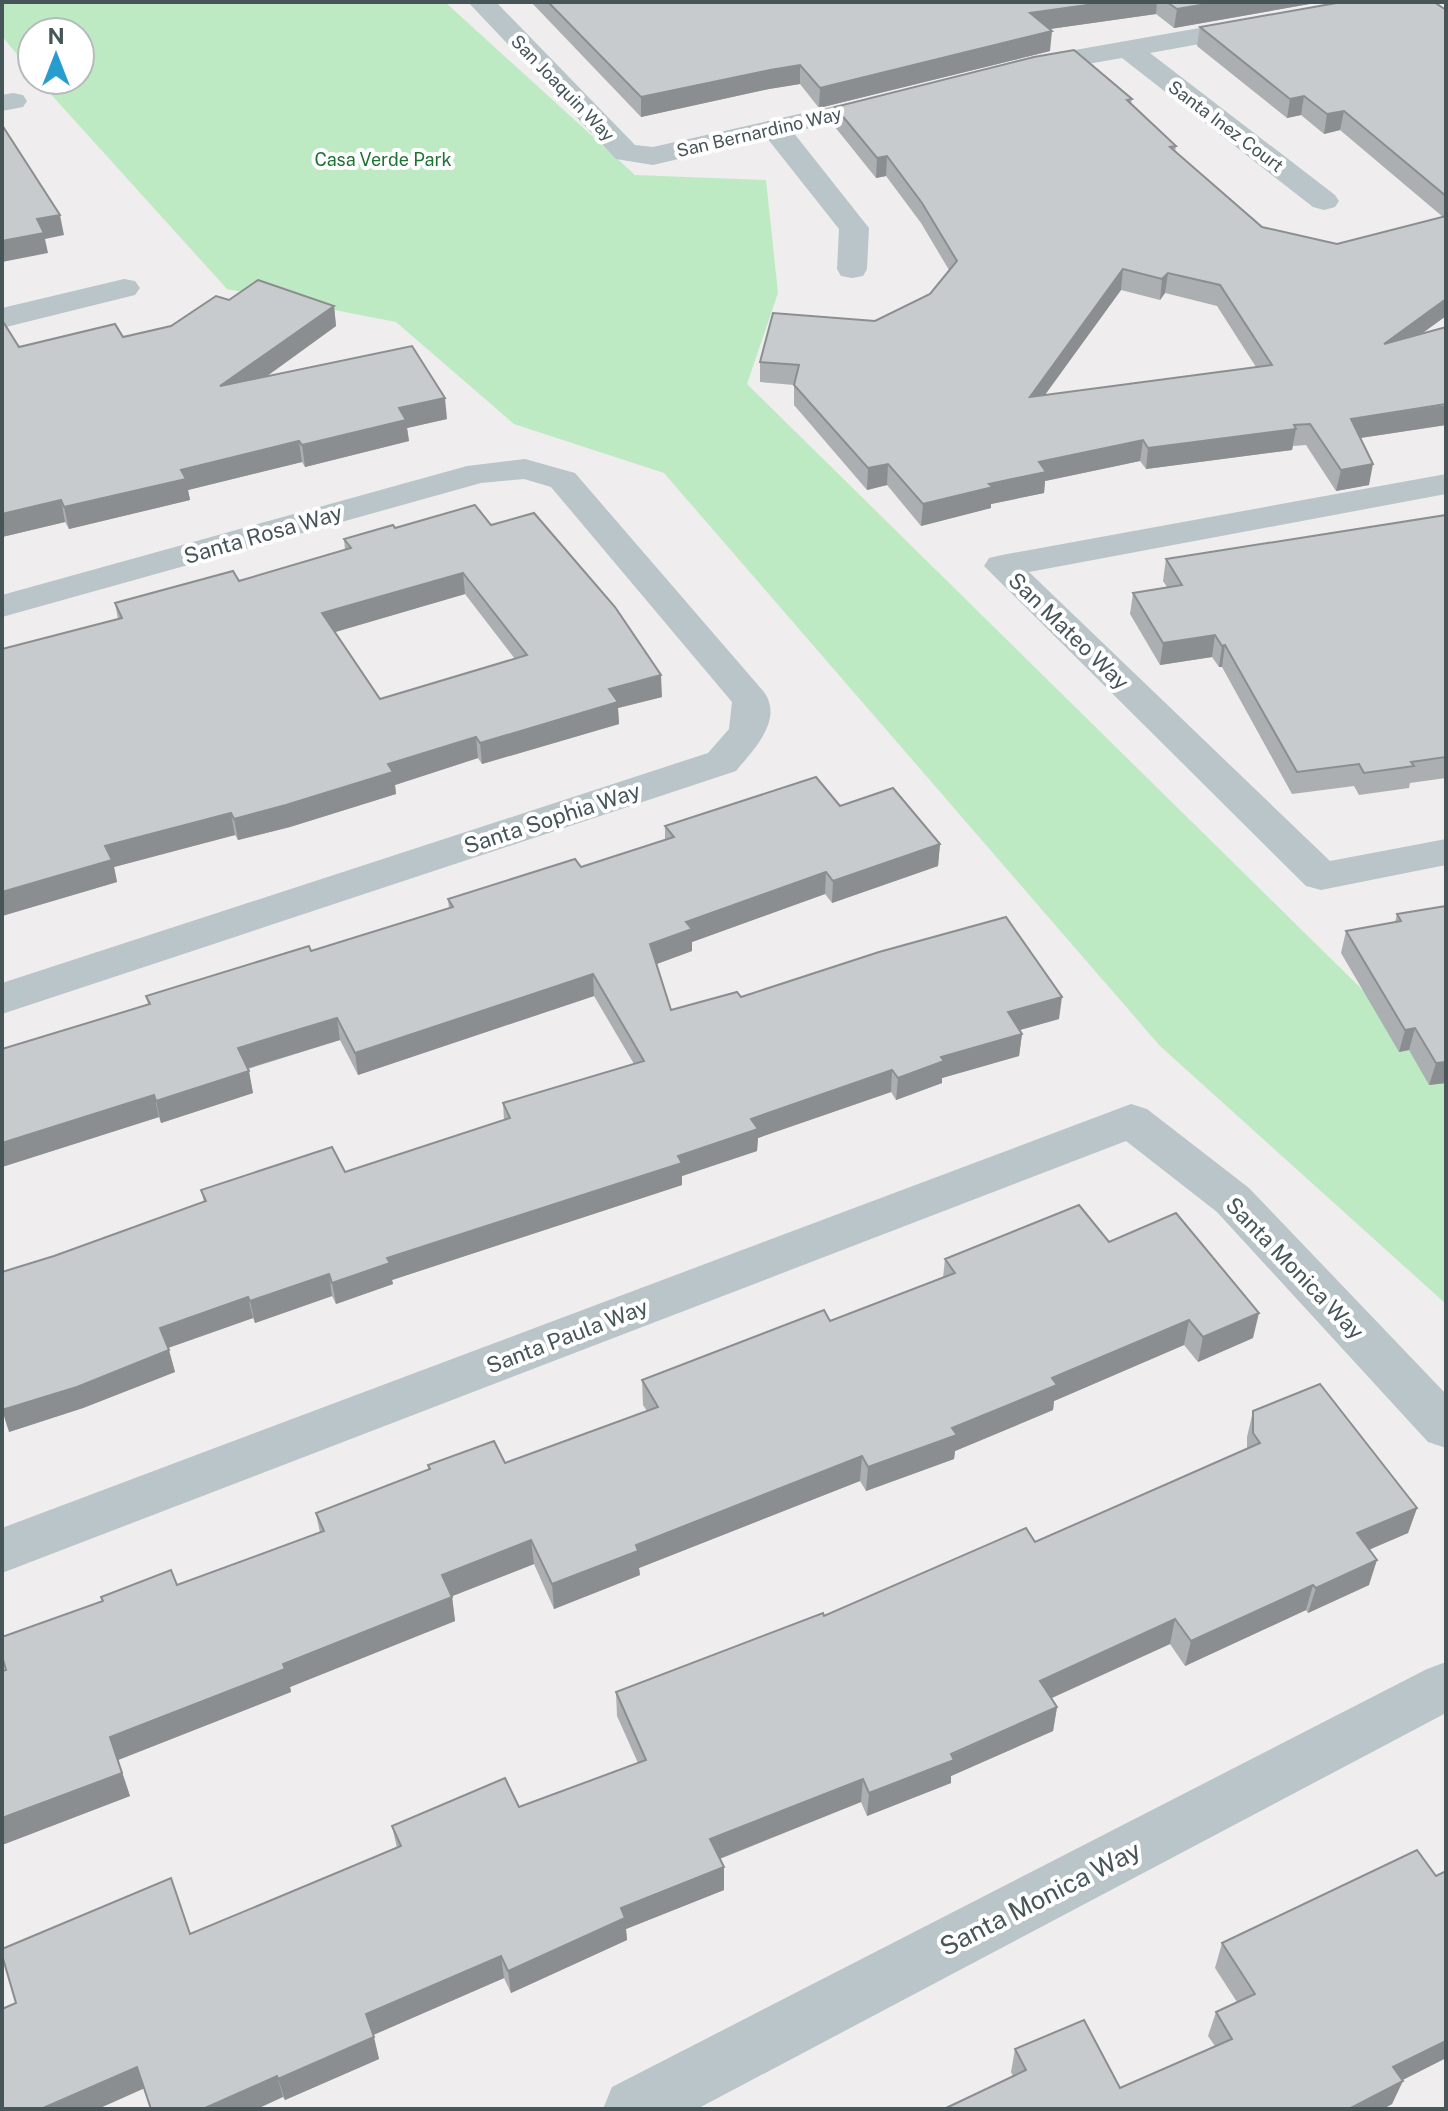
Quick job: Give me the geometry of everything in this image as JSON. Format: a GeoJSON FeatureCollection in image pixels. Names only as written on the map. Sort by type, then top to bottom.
{"type":"FeatureCollection","features":[{"type":"Feature","properties":{"kind":"street","name":"San Joaquin Way"},"geometry":{"type":"LineString","coordinates":[[481,2],[626,153],[653,156]]}},
{"type":"Feature","properties":{"kind":"street"},"geometry":{"type":"LineString","coordinates":[[1001,73],[1278,22]]}},
{"type":"Feature","properties":{"kind":"street","name":"Santa Inez Court"},"geometry":{"type":"LineString","coordinates":[[1129,50],[1324,201]]}},
{"type":"Feature","properties":{"kind":"street","name":"San Bernardino Way"},"geometry":{"type":"LineString","coordinates":[[653,156],[775,130],[910,96]]}},
{"type":"Feature","properties":{"kind":"street"},"geometry":{"type":"LineString","coordinates":[[775,130],[854,228],[852,269]]}},
{"type":"Feature","properties":{"kind":"street"},"geometry":{"type":"LineString","coordinates":[[2,318],[124,288]]}},
{"type":"Feature","properties":{"kind":"street","name":"Santa Rosa Way"},"geometry":{"type":"LineString","coordinates":[[2,606],[479,473],[525,469]]}},
{"type":"Feature","properties":{"kind":"street","name":"Santa Sophia Way"},"geometry":{"type":"LineString","coordinates":[[2,999],[722,762],[748,731],[751,700],[563,480],[525,469]]}},
{"type":"Feature","properties":{"kind":"street","name":"San Mateo Way"},"geometry":{"type":"LineString","coordinates":[[1446,484],[1002,566],[1321,876],[1446,852]]}},
{"type":"Feature","properties":{"kind":"street","name":"Santa Monica Way"},"geometry":{"type":"LineString","coordinates":[[1131,1121],[1233,1200],[1446,1427]]}},
{"type":"Feature","properties":{"kind":"street","name":"Santa Paula Way"},"geometry":{"type":"LineString","coordinates":[[2,1551],[1131,1121]]}},
{"type":"Feature","properties":{"kind":"street","name":"Santa Monica Way"},"geometry":{"type":"LineString","coordinates":[[634,2109],[1446,1686]]}},
{"type":"Feature","properties":{"kind":"green space","name":"Casa Verde Park"},"geometry":{"type":"Polygon","coordinates":[[[2,2],[445,2],[635,175],[766,180],[778,293],[747,384],[1446,1072],[1446,1304],[1160,1046],[664,473],[514,424],[396,322],[227,289],[52,96],[96,96],[96,16],[16,16],[16,53],[2,36],[2,2]]]}},
{"type":"Feature","properties":{"kind":"building"},"geometry":{"type":"Polygon","coordinates":[[[548,2],[1109,2],[1030,13],[1052,31],[820,88],[800,65],[641,97],[548,2]]]}},
{"type":"Feature","properties":{"kind":"building"},"geometry":{"type":"Polygon","coordinates":[[[1167,2],[1218,2],[1177,9],[1167,2]]]}},
{"type":"Feature","properties":{"kind":"building"},"geometry":{"type":"Polygon","coordinates":[[[1342,2],[1434,2],[1446,10],[1446,196],[1344,111],[1327,114],[1304,96],[1290,99],[1200,27],[1342,2]]]}},
{"type":"Feature","properties":{"kind":"building"},"geometry":{"type":"Polygon","coordinates":[[[1074,50],[1132,99],[1127,100],[1176,146],[1170,147],[1262,227],[1337,244],[1446,216],[1446,299],[1384,344],[1446,327],[1446,404],[1351,419],[1373,464],[1341,470],[1310,424],[1294,425],[1296,429],[1148,448],[1143,440],[1039,462],[1046,472],[989,484],[993,487],[923,504],[888,464],[868,468],[794,385],[799,365],[760,362],[773,313],[875,321],[930,294],[957,261],[922,203],[887,156],[877,158],[835,107],[1034,57],[1074,50]],[[1123,269],[1030,397],[1272,365],[1220,285],[1168,273],[1162,279],[1123,269]]]}},
{"type":"Feature","properties":{"kind":"building"},"geometry":{"type":"Polygon","coordinates":[[[2,125],[60,215],[37,219],[44,233],[2,241],[2,125]]]}},
{"type":"Feature","properties":{"kind":"building"},"geometry":{"type":"Polygon","coordinates":[[[258,280],[334,306],[220,386],[412,346],[445,398],[399,408],[406,420],[302,445],[299,441],[181,470],[186,479],[64,507],[61,500],[2,514],[2,320],[19,347],[115,324],[123,337],[171,326],[216,296],[229,300],[258,280]]]}},
{"type":"Feature","properties":{"kind":"building"},"geometry":{"type":"Polygon","coordinates":[[[475,505],[491,525],[534,513],[615,607],[661,675],[609,689],[618,702],[480,743],[476,737],[388,764],[393,772],[286,805],[234,819],[231,813],[105,846],[112,860],[2,892],[2,649],[122,618],[115,603],[233,571],[239,581],[351,548],[344,539],[393,525],[395,528],[475,505]],[[463,573],[322,613],[380,699],[527,655],[463,573]]]}},
{"type":"Feature","properties":{"kind":"building"},"geometry":{"type":"Polygon","coordinates":[[[1446,515],[1446,757],[1411,762],[1414,766],[1364,773],[1359,764],[1297,772],[1225,645],[1222,646],[1215,635],[1163,643],[1133,593],[1182,585],[1166,559],[1446,515]]]}},
{"type":"Feature","properties":{"kind":"building"},"geometry":{"type":"Polygon","coordinates":[[[816,777],[840,806],[893,788],[940,844],[833,881],[826,872],[686,922],[692,929],[650,944],[671,1010],[737,992],[741,997],[879,952],[1006,917],[1062,997],[1008,1012],[1022,1034],[941,1057],[944,1061],[898,1078],[892,1070],[751,1119],[758,1129],[678,1156],[682,1163],[387,1258],[390,1263],[332,1283],[329,1274],[250,1301],[248,1297],[160,1328],[169,1350],[77,1387],[2,1410],[2,1272],[206,1201],[201,1190],[332,1147],[345,1172],[510,1118],[503,1103],[644,1061],[593,974],[355,1053],[337,1018],[238,1048],[249,1071],[156,1101],[154,1095],[2,1143],[2,1049],[150,1004],[146,996],[309,946],[311,951],[453,907],[448,899],[575,859],[581,867],[674,837],[665,826],[816,777]]]}},
{"type":"Feature","properties":{"kind":"building"},"geometry":{"type":"Polygon","coordinates":[[[1446,906],[1446,1062],[1436,1063],[1415,1028],[1405,1030],[1346,931],[1401,921],[1397,914],[1446,906]]]}},
{"type":"Feature","properties":{"kind":"building"},"geometry":{"type":"Polygon","coordinates":[[[1079,1205],[1109,1242],[1176,1213],[1259,1313],[1203,1337],[1189,1320],[1052,1378],[1057,1385],[952,1428],[957,1435],[868,1467],[862,1456],[636,1545],[638,1551],[552,1584],[531,1540],[442,1575],[452,1597],[283,1664],[285,1669],[110,1737],[122,1773],[2,1818],[2,1671],[6,1670],[2,1637],[103,1601],[101,1597],[171,1570],[177,1585],[324,1531],[316,1513],[430,1469],[428,1465],[494,1441],[505,1463],[658,1407],[642,1380],[824,1310],[830,1321],[955,1273],[945,1259],[1079,1205]]]}},
{"type":"Feature","properties":{"kind":"building"},"geometry":{"type":"Polygon","coordinates":[[[1320,1384],[1417,1508],[1357,1533],[1377,1560],[1316,1588],[1313,1585],[1191,1641],[1175,1619],[1040,1681],[1057,1707],[951,1754],[954,1760],[869,1793],[863,1779],[710,1839],[724,1867],[621,1908],[625,1918],[508,1971],[501,1956],[366,2014],[374,2037],[203,2109],[151,2109],[137,2067],[41,2109],[2,2109],[2,2009],[16,2003],[2,1949],[171,1878],[190,1934],[401,1846],[392,1826],[505,1778],[519,1807],[646,1760],[616,1692],[823,1613],[824,1616],[1026,1528],[1035,1542],[1260,1443],[1253,1433],[1253,1411],[1320,1384]]]}},
{"type":"Feature","properties":{"kind":"building"},"geometry":{"type":"Polygon","coordinates":[[[1417,1850],[1436,1876],[1446,1871],[1446,2041],[1393,2067],[1403,2081],[1349,2109],[944,2109],[1026,2070],[1015,2049],[1084,2020],[1120,2088],[1232,2039],[1216,2012],[1255,1994],[1222,1943],[1417,1850]]]}}]}
